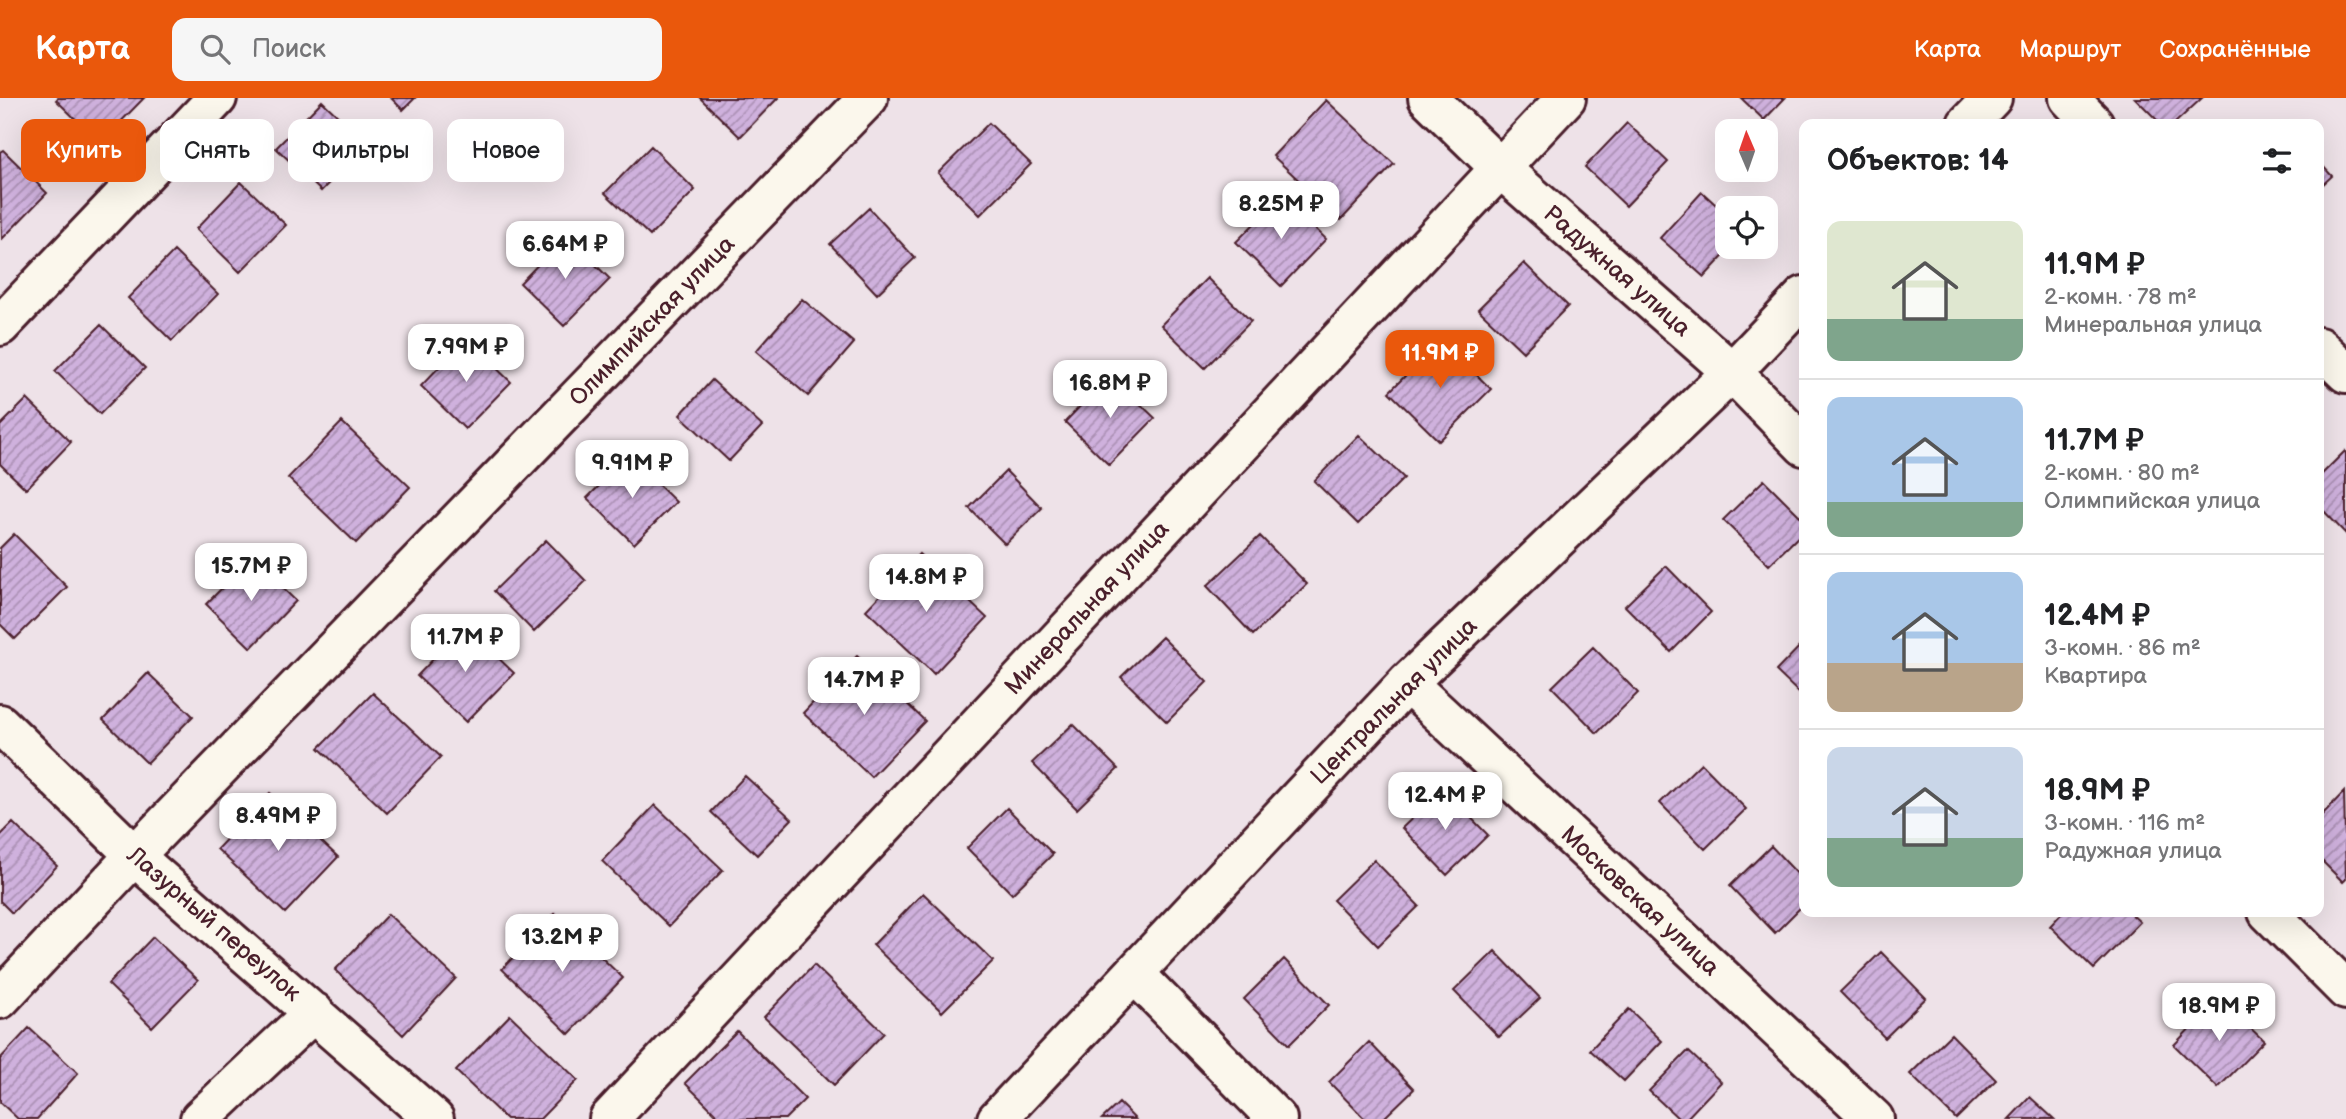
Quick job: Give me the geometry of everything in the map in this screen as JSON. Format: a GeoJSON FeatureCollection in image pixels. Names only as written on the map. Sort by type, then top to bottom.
{"type":"FeatureCollection","features":[{"type":"Feature","properties":{"kind":"street"},"geometry":{"type":"LineString","coordinates":[[0,326],[217,98]]}},
{"type":"Feature","properties":{"kind":"street","name":"Олимпийская улица"},"geometry":{"type":"LineString","coordinates":[[0,999],[135,855],[868,98]]}},
{"type":"Feature","properties":{"kind":"street","name":"Радужная улица"},"geometry":{"type":"LineString","coordinates":[[1428,98],[1500,167],[1732,372],[1799,441]]}},
{"type":"Feature","properties":{"kind":"street","name":"Минеральная улица"},"geometry":{"type":"LineString","coordinates":[[609,1119],[1566,98]]}},
{"type":"Feature","properties":{"kind":"street"},"geometry":{"type":"LineString","coordinates":[[1972,119],[1992,98]]}},
{"type":"Feature","properties":{"kind":"street"},"geometry":{"type":"LineString","coordinates":[[2068,98],[2089,119]]}},
{"type":"Feature","properties":{"kind":"street","name":"Центральная улица"},"geometry":{"type":"LineString","coordinates":[[998,1119],[1407,683],[1732,372],[1799,301]]}},
{"type":"Feature","properties":{"kind":"street"},"geometry":{"type":"LineString","coordinates":[[2324,352],[2346,373]]}},
{"type":"Feature","properties":{"kind":"street","name":"Московская улица"},"geometry":{"type":"LineString","coordinates":[[1407,683],[1874,1119]]}},
{"type":"Feature","properties":{"kind":"street","name":"Лазурный переулок"},"geometry":{"type":"LineString","coordinates":[[0,724],[135,855],[434,1119]]}},
{"type":"Feature","properties":{"kind":"street"},"geometry":{"type":"LineString","coordinates":[[2273,917],[2346,990]]}},
{"type":"Feature","properties":{"kind":"street"},"geometry":{"type":"LineString","coordinates":[[1134,973],[1277,1119]]}},
{"type":"Feature","properties":{"kind":"street"},"geometry":{"type":"LineString","coordinates":[[200,1119],[314,1012]]}},
{"type":"Feature","properties":{"kind":"building"},"geometry":{"type":"Polygon","coordinates":[[[144,98],[123,119],[75,119],[56,100],[144,98]]]}},
{"type":"Feature","properties":{"kind":"building"},"geometry":{"type":"Polygon","coordinates":[[[391,98],[415,98],[403,110],[391,98]]]}},
{"type":"Feature","properties":{"kind":"building"},"geometry":{"type":"Polygon","coordinates":[[[700,98],[778,98],[740,137],[700,98]]]}},
{"type":"Feature","properties":{"kind":"building"},"geometry":{"type":"Polygon","coordinates":[[[1741,98],[1785,98],[1765,119],[1741,98]]]}},
{"type":"Feature","properties":{"kind":"building"},"geometry":{"type":"Polygon","coordinates":[[[2135,98],[2202,98],[2179,119],[2156,119],[2135,98]]]}},
{"type":"Feature","properties":{"kind":"building"},"geometry":{"type":"Polygon","coordinates":[[[1326,100],[1394,164],[1341,220],[1273,156],[1326,100]]]}},
{"type":"Feature","properties":{"kind":"building"},"geometry":{"type":"Polygon","coordinates":[[[322,101],[341,119],[304,119],[322,101]]]}},
{"type":"Feature","properties":{"kind":"building"},"geometry":{"type":"Polygon","coordinates":[[[989,123],[1031,164],[980,215],[938,173],[989,123]]]}},
{"type":"Feature","properties":{"kind":"building"},"geometry":{"type":"Polygon","coordinates":[[[1627,123],[1668,162],[1626,206],[1585,167],[1627,123]]]}},
{"type":"Feature","properties":{"kind":"building"},"geometry":{"type":"Polygon","coordinates":[[[288,136],[288,159],[276,148],[288,136]]]}},
{"type":"Feature","properties":{"kind":"building"},"geometry":{"type":"Polygon","coordinates":[[[651,146],[695,190],[650,236],[605,193],[651,146]]]}},
{"type":"Feature","properties":{"kind":"building"},"geometry":{"type":"Polygon","coordinates":[[[3,150],[21,168],[21,182],[36,182],[47,193],[2,239],[0,152],[3,150]]]}},
{"type":"Feature","properties":{"kind":"building"},"geometry":{"type":"Polygon","coordinates":[[[2324,167],[2332,176],[2324,183],[2324,167]]]}},
{"type":"Feature","properties":{"kind":"building"},"geometry":{"type":"Polygon","coordinates":[[[241,182],[286,225],[240,272],[196,229],[241,182]]]}},
{"type":"Feature","properties":{"kind":"building"},"geometry":{"type":"Polygon","coordinates":[[[312,182],[330,182],[321,191],[312,182]]]}},
{"type":"Feature","properties":{"kind":"building"},"geometry":{"type":"Polygon","coordinates":[[[1702,192],[1715,204],[1715,259],[1721,259],[1704,277],[1660,238],[1702,192]]]}},
{"type":"Feature","properties":{"kind":"building"},"geometry":{"type":"Polygon","coordinates":[[[1282,196],[1326,239],[1281,286],[1236,242],[1282,196]]]}},
{"type":"Feature","properties":{"kind":"building"},"geometry":{"type":"Polygon","coordinates":[[[869,208],[915,258],[877,294],[830,244],[869,208]]]}},
{"type":"Feature","properties":{"kind":"building"},"geometry":{"type":"Polygon","coordinates":[[[566,236],[610,279],[564,326],[520,283],[566,236]]]}},
{"type":"Feature","properties":{"kind":"building"},"geometry":{"type":"Polygon","coordinates":[[[174,251],[218,294],[172,341],[128,298],[174,251]]]}},
{"type":"Feature","properties":{"kind":"building"},"geometry":{"type":"Polygon","coordinates":[[[1524,263],[1568,306],[1523,352],[1478,309],[1524,263]]]}},
{"type":"Feature","properties":{"kind":"building"},"geometry":{"type":"Polygon","coordinates":[[[1207,278],[1251,321],[1205,368],[1161,325],[1207,278]]]}},
{"type":"Feature","properties":{"kind":"building"},"geometry":{"type":"Polygon","coordinates":[[[802,299],[854,343],[808,396],[756,351],[802,299]]]}},
{"type":"Feature","properties":{"kind":"building"},"geometry":{"type":"Polygon","coordinates":[[[101,325],[145,368],[100,414],[55,371],[101,325]]]}},
{"type":"Feature","properties":{"kind":"building"},"geometry":{"type":"Polygon","coordinates":[[[466,339],[511,382],[465,429],[421,386],[466,339]]]}},
{"type":"Feature","properties":{"kind":"building"},"geometry":{"type":"Polygon","coordinates":[[[1441,340],[1491,389],[1439,441],[1389,392],[1441,340]]]}},
{"type":"Feature","properties":{"kind":"building"},"geometry":{"type":"Polygon","coordinates":[[[1110,375],[1155,418],[1109,465],[1065,422],[1110,375]]]}},
{"type":"Feature","properties":{"kind":"building"},"geometry":{"type":"Polygon","coordinates":[[[712,380],[762,426],[729,461],[680,415],[712,380]]]}},
{"type":"Feature","properties":{"kind":"building"},"geometry":{"type":"Polygon","coordinates":[[[27,399],[71,442],[26,489],[0,464],[0,426],[27,399]]]}},
{"type":"Feature","properties":{"kind":"building"},"geometry":{"type":"Polygon","coordinates":[[[342,422],[410,487],[356,543],[288,478],[342,422]]]}},
{"type":"Feature","properties":{"kind":"building"},"geometry":{"type":"Polygon","coordinates":[[[1359,435],[1404,478],[1358,524],[1314,481],[1359,435]]]}},
{"type":"Feature","properties":{"kind":"building"},"geometry":{"type":"Polygon","coordinates":[[[2345,451],[2346,534],[2324,511],[2324,472],[2345,451]]]}},
{"type":"Feature","properties":{"kind":"building"},"geometry":{"type":"Polygon","coordinates":[[[629,456],[676,502],[634,544],[587,498],[629,456]]]}},
{"type":"Feature","properties":{"kind":"building"},"geometry":{"type":"Polygon","coordinates":[[[1006,471],[1042,508],[1005,544],[969,508],[1006,471]]]}},
{"type":"Feature","properties":{"kind":"building"},"geometry":{"type":"Polygon","coordinates":[[[1764,480],[1799,515],[1799,536],[1769,565],[1723,520],[1764,480]]]}},
{"type":"Feature","properties":{"kind":"building"},"geometry":{"type":"Polygon","coordinates":[[[14,534],[67,587],[15,639],[0,624],[0,548],[14,534]]]}},
{"type":"Feature","properties":{"kind":"building"},"geometry":{"type":"Polygon","coordinates":[[[1260,536],[1307,584],[1253,635],[1207,586],[1260,536]]]}},
{"type":"Feature","properties":{"kind":"building"},"geometry":{"type":"Polygon","coordinates":[[[546,540],[586,581],[534,632],[494,591],[546,540]]]}},
{"type":"Feature","properties":{"kind":"building"},"geometry":{"type":"Polygon","coordinates":[[[919,554],[987,618],[934,674],[866,610],[919,554]]]}},
{"type":"Feature","properties":{"kind":"building"},"geometry":{"type":"Polygon","coordinates":[[[252,558],[296,601],[251,648],[206,604],[252,558]]]}},
{"type":"Feature","properties":{"kind":"building"},"geometry":{"type":"Polygon","coordinates":[[[1666,566],[1711,612],[1671,652],[1625,606],[1666,566]]]}},
{"type":"Feature","properties":{"kind":"building"},"geometry":{"type":"Polygon","coordinates":[[[465,626],[514,673],[466,722],[417,676],[465,626]]]}},
{"type":"Feature","properties":{"kind":"building"},"geometry":{"type":"Polygon","coordinates":[[[1162,637],[1207,682],[1167,722],[1121,677],[1162,637]]]}},
{"type":"Feature","properties":{"kind":"building"},"geometry":{"type":"Polygon","coordinates":[[[1593,647],[1638,693],[1597,733],[1552,687],[1593,647]]]}},
{"type":"Feature","properties":{"kind":"building"},"geometry":{"type":"Polygon","coordinates":[[[1799,647],[1799,693],[1776,671],[1799,647]]]}},
{"type":"Feature","properties":{"kind":"building"},"geometry":{"type":"Polygon","coordinates":[[[857,656],[925,721],[871,777],[803,713],[857,656]]]}},
{"type":"Feature","properties":{"kind":"building"},"geometry":{"type":"Polygon","coordinates":[[[148,673],[193,716],[147,763],[103,720],[148,673]]]}},
{"type":"Feature","properties":{"kind":"building"},"geometry":{"type":"Polygon","coordinates":[[[373,693],[441,757],[387,813],[319,748],[373,693]]]}},
{"type":"Feature","properties":{"kind":"building"},"geometry":{"type":"Polygon","coordinates":[[[1073,724],[1118,769],[1077,809],[1032,763],[1073,724]]]}},
{"type":"Feature","properties":{"kind":"building"},"geometry":{"type":"Polygon","coordinates":[[[1701,763],[1746,809],[1705,849],[1660,803],[1701,763]]]}},
{"type":"Feature","properties":{"kind":"building"},"geometry":{"type":"Polygon","coordinates":[[[745,776],[792,819],[757,855],[711,812],[745,776]]]}},
{"type":"Feature","properties":{"kind":"building"},"geometry":{"type":"Polygon","coordinates":[[[1443,789],[1488,835],[1447,875],[1402,828],[1443,789]]]}},
{"type":"Feature","properties":{"kind":"building"},"geometry":{"type":"Polygon","coordinates":[[[2344,792],[2346,879],[2343,882],[2324,863],[2324,813],[2344,792]]]}},
{"type":"Feature","properties":{"kind":"building"},"geometry":{"type":"Polygon","coordinates":[[[270,793],[338,857],[285,913],[217,849],[270,793]]]}},
{"type":"Feature","properties":{"kind":"building"},"geometry":{"type":"Polygon","coordinates":[[[655,805],[723,870],[669,926],[602,861],[655,805]]]}},
{"type":"Feature","properties":{"kind":"building"},"geometry":{"type":"Polygon","coordinates":[[[1007,808],[1053,854],[1012,894],[967,848],[1007,808]]]}},
{"type":"Feature","properties":{"kind":"building"},"geometry":{"type":"Polygon","coordinates":[[[13,823],[57,866],[12,913],[0,901],[0,836],[13,823]]]}},
{"type":"Feature","properties":{"kind":"building"},"geometry":{"type":"Polygon","coordinates":[[[1771,846],[1799,876],[1799,909],[1775,933],[1730,886],[1771,846]]]}},
{"type":"Feature","properties":{"kind":"building"},"geometry":{"type":"Polygon","coordinates":[[[1374,860],[1419,906],[1378,946],[1333,900],[1374,860]]]}},
{"type":"Feature","properties":{"kind":"building"},"geometry":{"type":"Polygon","coordinates":[[[923,893],[993,961],[942,1012],[873,945],[923,893]]]}},
{"type":"Feature","properties":{"kind":"building"},"geometry":{"type":"Polygon","coordinates":[[[555,913],[623,978],[569,1034],[502,969],[555,913]]]}},
{"type":"Feature","properties":{"kind":"building"},"geometry":{"type":"Polygon","coordinates":[[[388,914],[456,978],[403,1035],[335,970],[388,914]]]}},
{"type":"Feature","properties":{"kind":"building"},"geometry":{"type":"Polygon","coordinates":[[[2058,917],[2134,917],[2140,922],[2094,969],[2050,926],[2058,917]]]}},
{"type":"Feature","properties":{"kind":"building"},"geometry":{"type":"Polygon","coordinates":[[[153,937],[198,980],[152,1027],[108,984],[153,937]]]}},
{"type":"Feature","properties":{"kind":"building"},"geometry":{"type":"Polygon","coordinates":[[[1495,951],[1540,998],[1499,1037],[1454,991],[1495,951]]]}},
{"type":"Feature","properties":{"kind":"building"},"geometry":{"type":"Polygon","coordinates":[[[1881,952],[1926,998],[1885,1038],[1840,992],[1881,952]]]}},
{"type":"Feature","properties":{"kind":"building"},"geometry":{"type":"Polygon","coordinates":[[[1284,959],[1329,1005],[1289,1045],[1244,999],[1284,959]]]}},
{"type":"Feature","properties":{"kind":"building"},"geometry":{"type":"Polygon","coordinates":[[[814,965],[884,1033],[834,1085],[764,1017],[814,965]]]}},
{"type":"Feature","properties":{"kind":"building"},"geometry":{"type":"Polygon","coordinates":[[[2219,998],[2264,1041],[2218,1088],[2174,1045],[2219,998]]]}},
{"type":"Feature","properties":{"kind":"building"},"geometry":{"type":"Polygon","coordinates":[[[1629,1009],[1662,1041],[1624,1081],[1590,1050],[1629,1009]]]}},
{"type":"Feature","properties":{"kind":"building"},"geometry":{"type":"Polygon","coordinates":[[[510,1015],[578,1080],[540,1119],[506,1119],[456,1071],[510,1015]]]}},
{"type":"Feature","properties":{"kind":"building"},"geometry":{"type":"Polygon","coordinates":[[[29,1028],[78,1073],[37,1119],[18,1119],[0,1102],[0,1059],[29,1028]]]}},
{"type":"Feature","properties":{"kind":"building"},"geometry":{"type":"Polygon","coordinates":[[[737,1031],[805,1099],[785,1119],[721,1119],[685,1083],[737,1031]]]}},
{"type":"Feature","properties":{"kind":"building"},"geometry":{"type":"Polygon","coordinates":[[[1951,1034],[1996,1080],[1956,1119],[1910,1074],[1951,1034]]]}},
{"type":"Feature","properties":{"kind":"building"},"geometry":{"type":"Polygon","coordinates":[[[1369,1042],[1414,1089],[1383,1119],[1365,1119],[1329,1082],[1369,1042]]]}},
{"type":"Feature","properties":{"kind":"building"},"geometry":{"type":"Polygon","coordinates":[[[1688,1051],[1721,1082],[1686,1119],[1679,1119],[1649,1091],[1688,1051]]]}},
{"type":"Feature","properties":{"kind":"building"},"geometry":{"type":"Polygon","coordinates":[[[2030,1097],[2054,1119],[2009,1119],[2030,1097]]]}},
{"type":"Feature","properties":{"kind":"building"},"geometry":{"type":"Polygon","coordinates":[[[1119,1103],[1135,1119],[1102,1119],[1119,1103]]]}}]}
